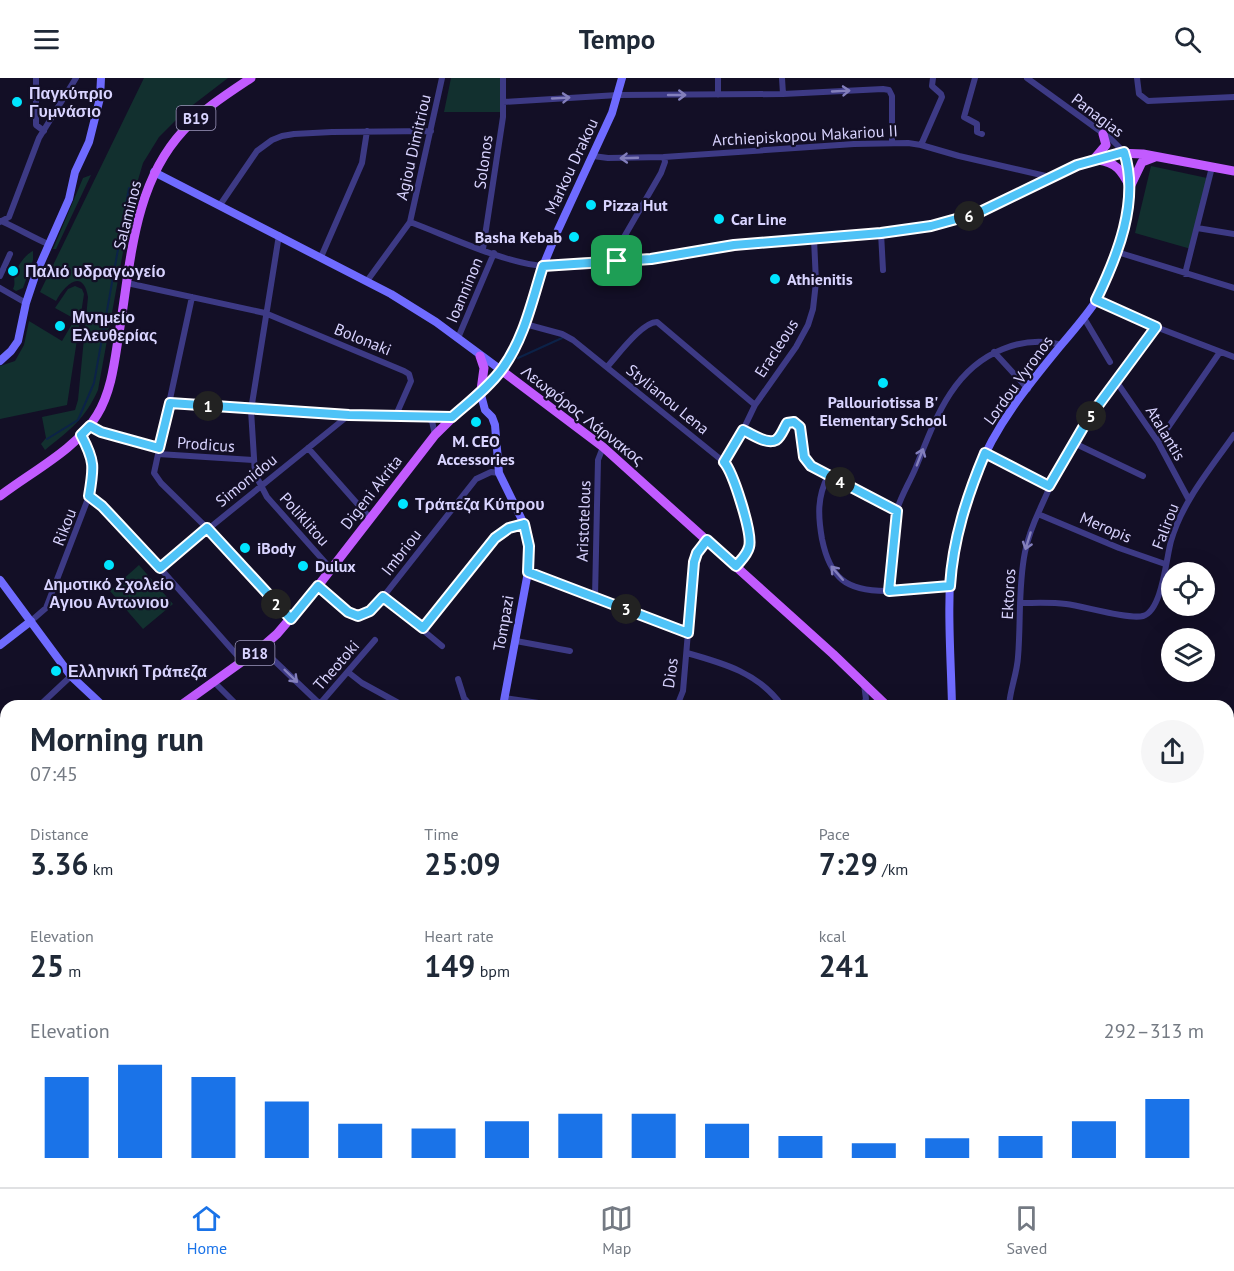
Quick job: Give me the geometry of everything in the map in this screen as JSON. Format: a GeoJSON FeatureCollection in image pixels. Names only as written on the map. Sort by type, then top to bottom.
{"type":"FeatureCollection","features":[{"type":"Feature","properties":{"kind":"main road","name":"Salaminos"},"geometry":{"type":"LineString","coordinates":[[0,496],[51,459],[90,426],[106,397],[139,214],[154,172],[168,149],[191,123],[251,78]]}},
{"type":"Feature","properties":{"kind":"main road"},"geometry":{"type":"LineString","coordinates":[[1093,159],[1105,147],[1103,134]]}},
{"type":"Feature","properties":{"kind":"main road"},"geometry":{"type":"LineString","coordinates":[[543,266],[651,259],[734,245],[881,233],[931,226],[978,213],[1003,203],[1050,177],[1093,159],[1124,152],[1234,171]]}},
{"type":"Feature","properties":{"kind":"main road"},"geometry":{"type":"LineString","coordinates":[[1130,187],[1142,162],[1157,156]]}},
{"type":"Feature","properties":{"kind":"main road"},"geometry":{"type":"LineString","coordinates":[[1093,159],[1115,164],[1122,171],[1130,187]]}},
{"type":"Feature","properties":{"kind":"main road","name":"Digeni Akrita"},"geometry":{"type":"LineString","coordinates":[[188,700],[261,648],[291,619],[435,435],[501,370],[525,324],[543,266]]}},
{"type":"Feature","properties":{"kind":"main road"},"geometry":{"type":"LineString","coordinates":[[480,356],[484,368],[481,391]]}},
{"type":"Feature","properties":{"kind":"main road","name":"Λεωφόρος Λάρνακος"},"geometry":{"type":"LineString","coordinates":[[501,370],[603,447],[833,654],[880,700]]}},
{"type":"Feature","properties":{"kind":"street"},"geometry":{"type":"LineString","coordinates":[[36,78],[36,125],[44,131]]}},
{"type":"Feature","properties":{"kind":"street"},"geometry":{"type":"LineString","coordinates":[[0,221],[9,217],[39,138],[76,78]]}},
{"type":"Feature","properties":{"kind":"street"},"geometry":{"type":"LineString","coordinates":[[0,360],[18,341],[26,303],[48,244],[69,199],[75,172],[88,142],[100,98],[101,78]]}},
{"type":"Feature","properties":{"kind":"street","name":"Agiou Dimitriou"},"geometry":{"type":"LineString","coordinates":[[410,222],[442,78]]}},
{"type":"Feature","properties":{"kind":"street","name":"Solonos"},"geometry":{"type":"LineString","coordinates":[[483,249],[498,154],[503,78]]}},
{"type":"Feature","properties":{"kind":"street","name":"Markou Drakou"},"geometry":{"type":"LineString","coordinates":[[543,266],[593,156],[618,95],[622,78]]}},
{"type":"Feature","properties":{"kind":"street"},"geometry":{"type":"LineString","coordinates":[[718,78],[718,95]]}},
{"type":"Feature","properties":{"kind":"street"},"geometry":{"type":"LineString","coordinates":[[782,78],[783,94]]}},
{"type":"Feature","properties":{"kind":"street"},"geometry":{"type":"LineString","coordinates":[[921,145],[942,97],[941,93],[932,86],[933,78]]}},
{"type":"Feature","properties":{"kind":"street"},"geometry":{"type":"LineString","coordinates":[[975,78],[964,116],[977,124],[977,131],[982,134]]}},
{"type":"Feature","properties":{"kind":"street","name":"Panagias"},"geometry":{"type":"LineString","coordinates":[[1027,78],[1124,152]]}},
{"type":"Feature","properties":{"kind":"street"},"geometry":{"type":"LineString","coordinates":[[1137,78],[1139,94],[1148,101],[1234,97]]}},
{"type":"Feature","properties":{"kind":"street"},"geometry":{"type":"LineString","coordinates":[[503,102],[618,95],[783,94],[884,89],[889,90],[892,99],[892,143]]}},
{"type":"Feature","properties":{"kind":"street"},"geometry":{"type":"LineString","coordinates":[[321,257],[362,162],[367,131]]}},
{"type":"Feature","properties":{"kind":"street"},"geometry":{"type":"LineString","coordinates":[[220,205],[256,152],[272,140],[294,134],[431,131]]}},
{"type":"Feature","properties":{"kind":"street","name":"Archiepiskopou Makariou II"},"geometry":{"type":"LineString","coordinates":[[593,156],[664,157],[892,143],[921,145],[1050,177]]}},
{"type":"Feature","properties":{"kind":"street","name":"Lordou Vyronos"},"geometry":{"type":"LineString","coordinates":[[952,700],[950,586],[953,550],[957,535],[985,453],[1028,389],[1096,300],[1117,252],[1130,187],[1129,170],[1124,152]]}},
{"type":"Feature","properties":{"kind":"street"},"geometry":{"type":"LineString","coordinates":[[617,261],[620,244],[661,173],[665,162],[664,157]]}},
{"type":"Feature","properties":{"kind":"street"},"geometry":{"type":"LineString","coordinates":[[1185,274],[1212,167]]}},
{"type":"Feature","properties":{"kind":"street","name":"Λεωφόρος Λάρνακος"},"geometry":{"type":"LineString","coordinates":[[154,172],[414,307],[501,370]]}},
{"type":"Feature","properties":{"kind":"street"},"geometry":{"type":"LineString","coordinates":[[0,221],[48,244]]}},
{"type":"Feature","properties":{"kind":"street"},"geometry":{"type":"LineString","coordinates":[[367,281],[410,222],[494,253],[543,266]]}},
{"type":"Feature","properties":{"kind":"street"},"geometry":{"type":"LineString","coordinates":[[1197,228],[1234,234]]}},
{"type":"Feature","properties":{"kind":"street"},"geometry":{"type":"LineString","coordinates":[[881,233],[883,270]]}},
{"type":"Feature","properties":{"kind":"street"},"geometry":{"type":"LineString","coordinates":[[260,486],[253,460],[251,410],[279,235]]}},
{"type":"Feature","properties":{"kind":"street","name":"Eracleous"},"geometry":{"type":"LineString","coordinates":[[724,462],[755,405],[800,342],[808,326],[813,309],[816,282],[814,239]]}},
{"type":"Feature","properties":{"kind":"street"},"geometry":{"type":"LineString","coordinates":[[1117,252],[1234,288]]}},
{"type":"Feature","properties":{"kind":"street","name":"Ioanninon"},"geometry":{"type":"LineString","coordinates":[[458,338],[494,253]]}},
{"type":"Feature","properties":{"kind":"street"},"geometry":{"type":"LineString","coordinates":[[0,276],[10,254]]}},
{"type":"Feature","properties":{"kind":"street","name":"Bolonaki"},"geometry":{"type":"LineString","coordinates":[[127,283],[265,314],[409,374],[410,386],[396,415]]}},
{"type":"Feature","properties":{"kind":"street"},"geometry":{"type":"LineString","coordinates":[[1,290],[26,303]]}},
{"type":"Feature","properties":{"kind":"street"},"geometry":{"type":"LineString","coordinates":[[192,297],[158,451],[155,475],[291,619]]}},
{"type":"Feature","properties":{"kind":"street"},"geometry":{"type":"LineString","coordinates":[[1096,300],[1220,352],[1232,356],[1234,348]]}},
{"type":"Feature","properties":{"kind":"street"},"geometry":{"type":"LineString","coordinates":[[1084,318],[1110,362]]}},
{"type":"Feature","properties":{"kind":"street"},"geometry":{"type":"LineString","coordinates":[[607,367],[642,329],[649,323],[657,322],[755,405]]}},
{"type":"Feature","properties":{"kind":"street","name":"Stylianou Lena"},"geometry":{"type":"LineString","coordinates":[[525,324],[569,337],[724,462],[732,474],[750,539],[748,551],[736,566]]}},
{"type":"Feature","properties":{"kind":"street","name":"Ektoros"},"geometry":{"type":"LineString","coordinates":[[1009,700],[1010,688],[1018,661],[1025,550],[1049,486],[1088,419],[1156,327]]}},
{"type":"Feature","properties":{"kind":"street"},"geometry":{"type":"LineString","coordinates":[[889,591],[897,511],[930,432],[953,390],[969,369],[994,352],[1024,342],[1050,342],[1062,345]]}},
{"type":"Feature","properties":{"kind":"street"},"geometry":{"type":"LineString","coordinates":[[994,352],[1028,389]]}},
{"type":"Feature","properties":{"kind":"street"},"geometry":{"type":"LineString","coordinates":[[1158,442],[1220,352]]}},
{"type":"Feature","properties":{"kind":"street","name":"Atalantis"},"geometry":{"type":"LineString","coordinates":[[1116,381],[1158,442],[1189,500]]}},
{"type":"Feature","properties":{"kind":"street","name":"Tompazi"},"geometry":{"type":"LineString","coordinates":[[481,391],[485,410],[492,417],[495,425],[499,473],[524,524],[529,546],[528,572],[504,700]]}},
{"type":"Feature","properties":{"kind":"street"},"geometry":{"type":"LineString","coordinates":[[170,403],[349,415],[452,417]]}},
{"type":"Feature","properties":{"kind":"street"},"geometry":{"type":"LineString","coordinates":[[464,406],[485,410]]}},
{"type":"Feature","properties":{"kind":"street","name":"Simonidou"},"geometry":{"type":"LineString","coordinates":[[160,568],[349,415]]}},
{"type":"Feature","properties":{"kind":"street"},"geometry":{"type":"LineString","coordinates":[[421,415],[432,421],[435,435]]}},
{"type":"Feature","properties":{"kind":"street"},"geometry":{"type":"LineString","coordinates":[[743,430],[772,441],[778,439],[787,423],[797,424],[800,427],[806,461],[828,476],[897,511]]}},
{"type":"Feature","properties":{"kind":"street","name":"Prodicus"},"geometry":{"type":"LineString","coordinates":[[90,426],[101,432],[158,451],[253,460]]}},
{"type":"Feature","properties":{"kind":"street","name":"Rikou"},"geometry":{"type":"LineString","coordinates":[[31,621],[46,608],[89,496],[93,470],[92,458],[81,435]]}},
{"type":"Feature","properties":{"kind":"street","name":"Falirou"},"geometry":{"type":"LineString","coordinates":[[1165,562],[1171,539],[1189,500],[1234,435]]}},
{"type":"Feature","properties":{"kind":"street"},"geometry":{"type":"LineString","coordinates":[[1074,442],[1143,476]]}},
{"type":"Feature","properties":{"kind":"street","name":"Aristotelous"},"geometry":{"type":"LineString","coordinates":[[595,597],[598,460],[603,447]]}},
{"type":"Feature","properties":{"kind":"street"},"geometry":{"type":"LineString","coordinates":[[308,448],[370,518]]}},
{"type":"Feature","properties":{"kind":"street"},"geometry":{"type":"LineString","coordinates":[[985,453],[1049,486]]}},
{"type":"Feature","properties":{"kind":"street","name":"Imbriou"},"geometry":{"type":"LineString","coordinates":[[318,586],[348,612],[358,616],[370,611],[476,479],[491,472],[499,473]]}},
{"type":"Feature","properties":{"kind":"street"},"geometry":{"type":"LineString","coordinates":[[828,476],[820,495],[819,511],[824,547],[830,566],[842,580],[856,588],[868,591],[913,591],[950,586]]}},
{"type":"Feature","properties":{"kind":"street","name":"Poliklitou"},"geometry":{"type":"LineString","coordinates":[[260,486],[267,497],[331,569]]}},
{"type":"Feature","properties":{"kind":"street"},"geometry":{"type":"LineString","coordinates":[[89,496],[102,506],[160,568],[243,662]]}},
{"type":"Feature","properties":{"kind":"street","name":"Meropis"},"geometry":{"type":"LineString","coordinates":[[1038,514],[1119,548],[1161,563]]}},
{"type":"Feature","properties":{"kind":"street"},"geometry":{"type":"LineString","coordinates":[[423,628],[495,538],[509,528],[524,524]]}},
{"type":"Feature","properties":{"kind":"street","name":"Dios"},"geometry":{"type":"LineString","coordinates":[[679,700],[683,691],[694,562],[697,553],[707,540]]}},
{"type":"Feature","properties":{"kind":"street"},"geometry":{"type":"LineString","coordinates":[[528,572],[688,633]]}},
{"type":"Feature","properties":{"kind":"street"},"geometry":{"type":"LineString","coordinates":[[0,580],[71,676],[97,700]]}},
{"type":"Feature","properties":{"kind":"street","name":"Falirou"},"geometry":{"type":"LineString","coordinates":[[1020,603],[1056,603],[1142,616],[1149,613],[1156,603],[1161,581]]}},
{"type":"Feature","properties":{"kind":"street"},"geometry":{"type":"LineString","coordinates":[[383,597],[442,646]]}},
{"type":"Feature","properties":{"kind":"street"},"geometry":{"type":"LineString","coordinates":[[0,645],[31,621]]}},
{"type":"Feature","properties":{"kind":"street","name":"Theotoki"},"geometry":{"type":"LineString","coordinates":[[325,700],[375,640]]}},
{"type":"Feature","properties":{"kind":"street"},"geometry":{"type":"LineString","coordinates":[[516,640],[570,651]]}},
{"type":"Feature","properties":{"kind":"street"},"geometry":{"type":"LineString","coordinates":[[261,648],[314,700]]}},
{"type":"Feature","properties":{"kind":"street"},"geometry":{"type":"LineString","coordinates":[[687,652],[739,669],[753,678],[776,700]]}},
{"type":"Feature","properties":{"kind":"street"},"geometry":{"type":"LineString","coordinates":[[348,672],[362,683],[393,700]]}},
{"type":"Feature","properties":{"kind":"street"},"geometry":{"type":"LineString","coordinates":[[45,700],[71,676]]}},
{"type":"Feature","properties":{"kind":"street"},"geometry":{"type":"LineString","coordinates":[[458,679],[466,700]]}},
{"type":"Feature","properties":{"kind":"street"},"geometry":{"type":"LineString","coordinates":[[214,682],[232,700]]}},
{"type":"Feature","properties":{"kind":"street"},"geometry":{"type":"LineString","coordinates":[[863,683],[866,700]]}},
{"type":"Feature","properties":{"kind":"street"},"geometry":{"type":"LineString","coordinates":[[872,700],[876,696]]}},
{"type":"Feature","properties":{"kind":"green space"},"geometry":{"type":"Polygon","coordinates":[[[144,78],[228,78],[185,111],[159,137],[143,163],[133,197],[98,390],[88,409],[76,423],[45,450],[41,444],[46,438],[42,417],[75,410],[78,400],[88,297],[86,288],[78,281],[64,289],[56,301],[40,292],[144,78]]]}},
{"type":"Feature","properties":{"kind":"green space"},"geometry":{"type":"Polygon","coordinates":[[[451,78],[501,78],[502,112],[444,112],[451,78]]]}},
{"type":"Feature","properties":{"kind":"green space"},"geometry":{"type":"Polygon","coordinates":[[[1151,166],[1207,178],[1191,249],[1135,233],[1151,166]]]}},
{"type":"Feature","properties":{"kind":"green space"},"geometry":{"type":"Polygon","coordinates":[[[91,175],[56,249],[53,249],[83,178],[91,175]]]}},
{"type":"Feature","properties":{"kind":"green space"},"geometry":{"type":"Polygon","coordinates":[[[33,251],[33,260],[23,288],[16,291],[13,289],[17,268],[33,251]]]}},
{"type":"Feature","properties":{"kind":"green space"},"geometry":{"type":"Polygon","coordinates":[[[75,286],[82,289],[84,294],[67,405],[0,419],[0,366],[15,361],[24,345],[29,321],[62,341],[75,319],[55,308],[68,289],[75,286]]]}},
{"type":"Feature","properties":{"kind":"green space"},"geometry":{"type":"Polygon","coordinates":[[[139,565],[173,604],[143,629],[110,591],[139,565]]]}},
{"type":"Feature","properties":{"kind":"waterway"},"geometry":{"type":"LineString","coordinates":[[47,439],[78,420],[94,383],[129,188]]}},
{"type":"Feature","properties":{"kind":"waterway"},"geometry":{"type":"LineString","coordinates":[[518,358],[562,338]]}},
{"type":"Feature","properties":{"kind":"place","name":"Παγκύπριο Γυμνάσιο"},"geometry":{"type":"Point","coordinates":[17,102]}},
{"type":"Feature","properties":{"kind":"place","name":"Pizza Hut"},"geometry":{"type":"Point","coordinates":[591,205]}},
{"type":"Feature","properties":{"kind":"place","name":"Car Line"},"geometry":{"type":"Point","coordinates":[719,219]}},
{"type":"Feature","properties":{"kind":"place","name":"Basha Kebab"},"geometry":{"type":"Point","coordinates":[574,237]}},
{"type":"Feature","properties":{"kind":"place","name":"Παλιό υδραγωγείο"},"geometry":{"type":"Point","coordinates":[13,271]}},
{"type":"Feature","properties":{"kind":"place","name":"Athienitis"},"geometry":{"type":"Point","coordinates":[775,279]}},
{"type":"Feature","properties":{"kind":"place","name":"Μνημείο Ελευθερίας"},"geometry":{"type":"Point","coordinates":[60,326]}},
{"type":"Feature","properties":{"kind":"place","name":"Pallouriotissa B' Elementary School"},"geometry":{"type":"Point","coordinates":[883,383]}},
{"type":"Feature","properties":{"kind":"place","name":"M. CEO Accessories"},"geometry":{"type":"Point","coordinates":[476,422]}},
{"type":"Feature","properties":{"kind":"place","name":"Τράπεζα Κύπρου"},"geometry":{"type":"Point","coordinates":[403,504]}},
{"type":"Feature","properties":{"kind":"place","name":"iBody"},"geometry":{"type":"Point","coordinates":[245,548]}},
{"type":"Feature","properties":{"kind":"place","name":"Δημοτικό Σχολείο Αγιου Αντωνιου"},"geometry":{"type":"Point","coordinates":[109,565]}},
{"type":"Feature","properties":{"kind":"place","name":"Dulux"},"geometry":{"type":"Point","coordinates":[303,566]}},
{"type":"Feature","properties":{"kind":"place","name":"Ελληνική Τράπεζα"},"geometry":{"type":"Point","coordinates":[56,671]}},
{"type":"Feature","properties":{"kind":"route"},"geometry":{"type":"LineString","coordinates":[[1124,152],[1129,170],[1130,187],[1124,224],[1117,252],[1096,300],[1156,327],[1088,419],[1049,486],[985,453],[953,550],[950,586],[904,592],[889,591],[897,511],[811,466],[804,457],[800,427],[794,422],[787,423],[778,439],[772,441],[743,430],[724,462],[732,474],[750,545],[736,566],[707,540],[697,553],[694,562],[688,633],[528,572],[529,546],[524,524],[509,528],[495,538],[423,628],[383,597],[370,611],[358,616],[348,612],[318,586],[291,619],[207,528],[160,568],[102,506],[89,496],[93,470],[92,458],[81,435],[90,426],[101,432],[159,448],[170,403],[349,415],[452,417],[501,370],[515,347],[525,324],[543,266],[617,261],[651,259],[734,245],[881,233],[931,226],[978,213],[1003,203],[1077,165],[1124,152]]}}]}
